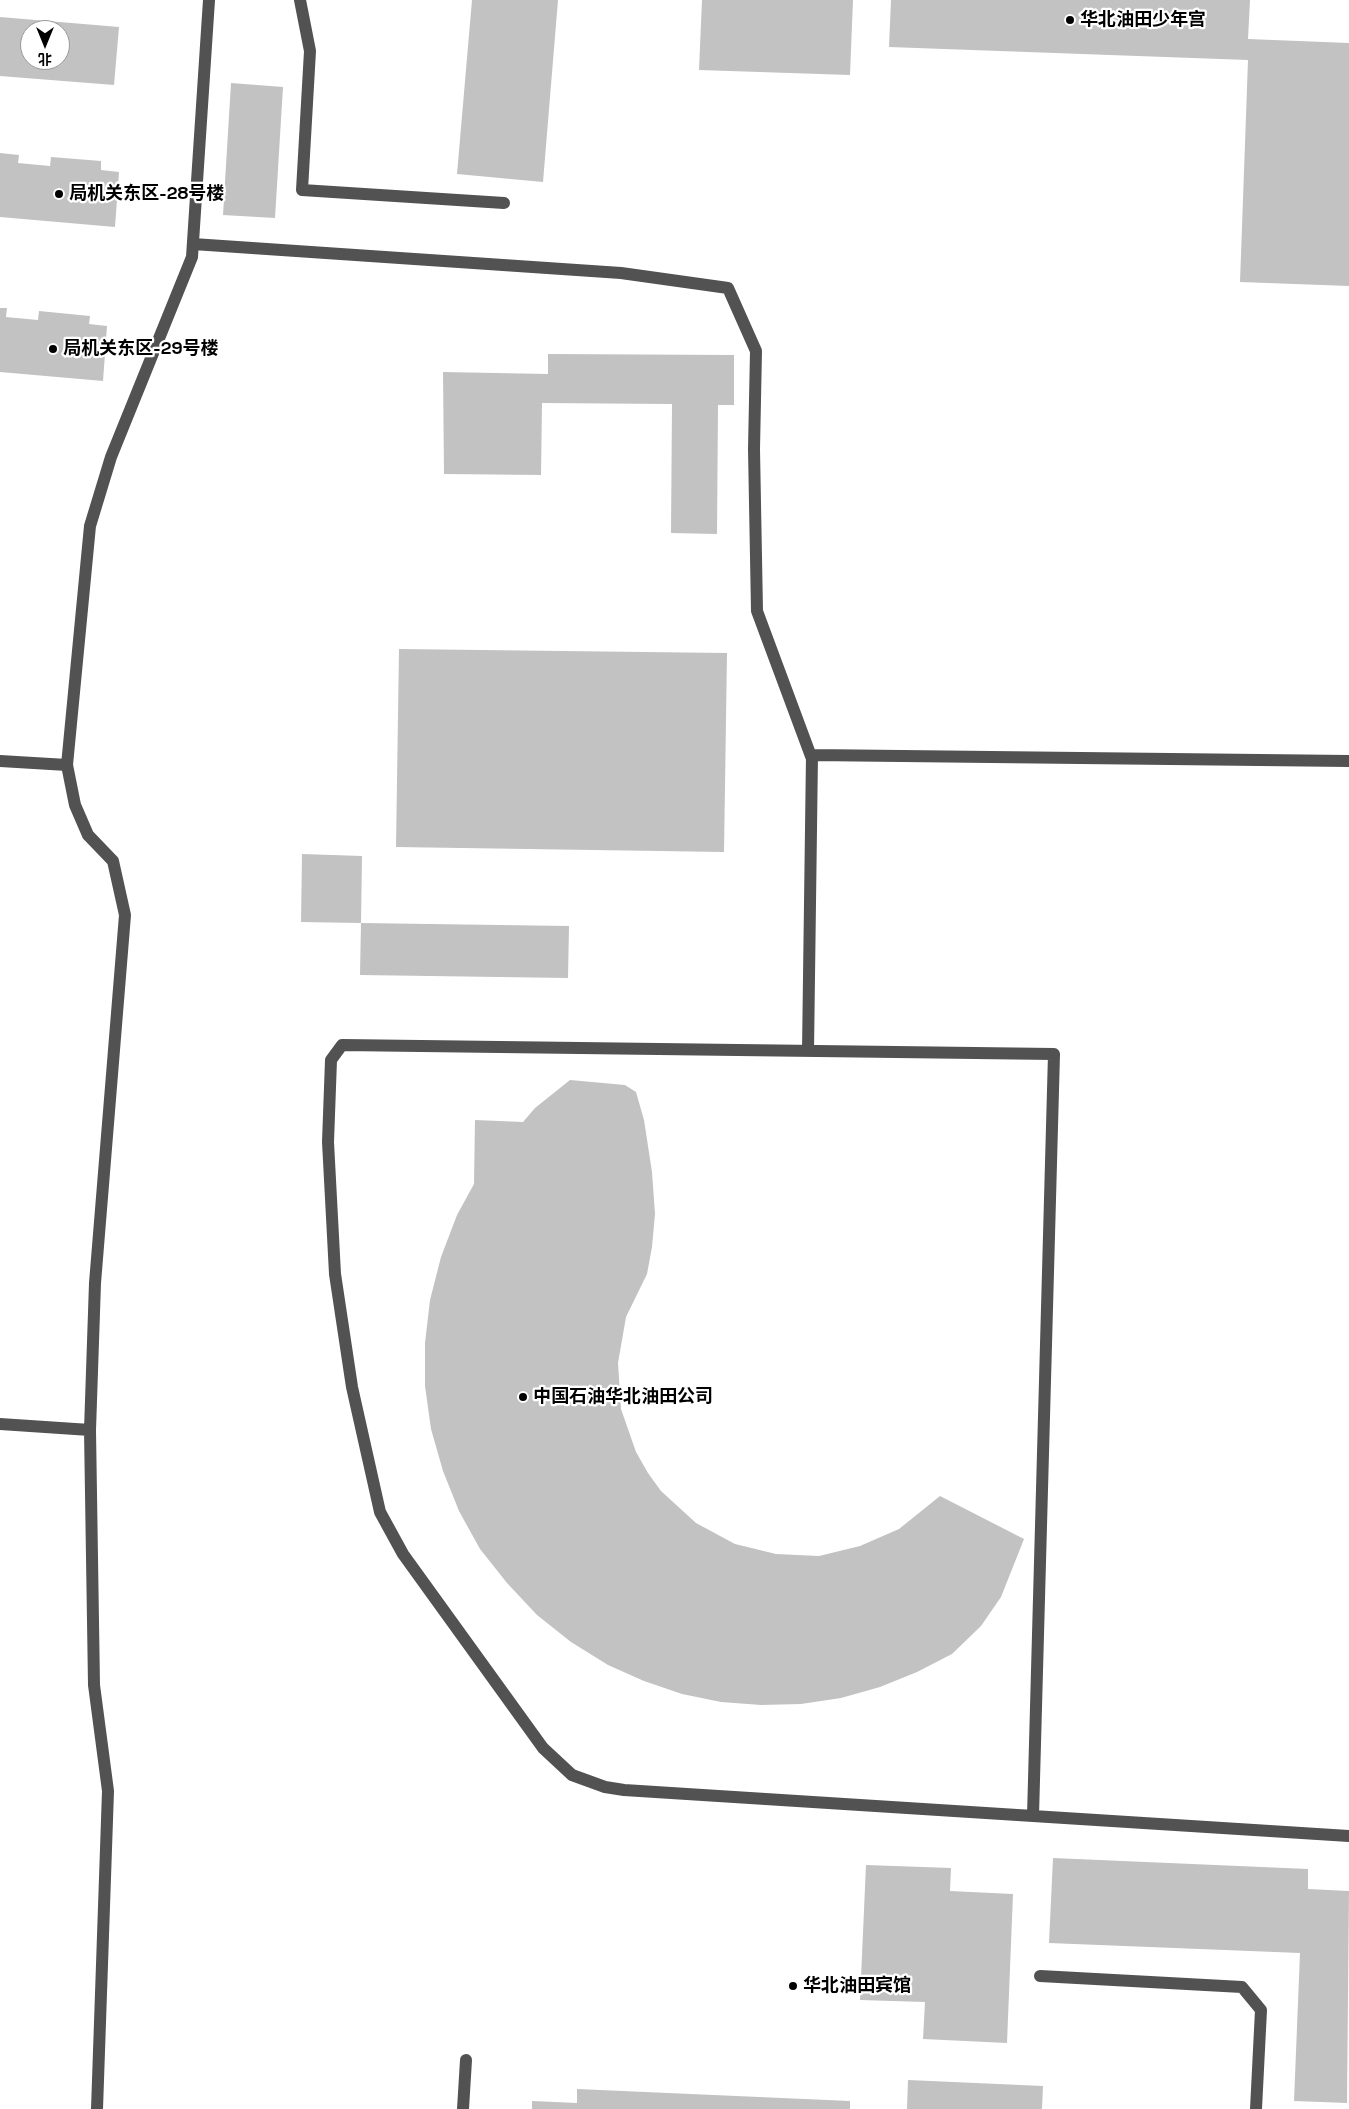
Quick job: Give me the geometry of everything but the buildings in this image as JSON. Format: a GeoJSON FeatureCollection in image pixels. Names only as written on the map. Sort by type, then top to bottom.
{"type":"FeatureCollection","features":[{"type":"Feature","properties":{"kind":"street"},"geometry":{"type":"LineString","coordinates":[[97,2109],[108,1792],[94,1685],[90,1430],[96,1283],[125,915],[113,861],[88,835],[75,805],[68,766],[90,526],[111,457],[192,257],[209,0]]}},
{"type":"Feature","properties":{"kind":"street"},"geometry":{"type":"LineString","coordinates":[[300,0],[310,51],[302,190],[504,203]]}},
{"type":"Feature","properties":{"kind":"street"},"geometry":{"type":"LineString","coordinates":[[193,244],[621,273],[728,288],[756,351],[754,449],[757,611],[812,759],[808,1051]]}},
{"type":"Feature","properties":{"kind":"street"},"geometry":{"type":"LineString","coordinates":[[812,759],[812,755],[1349,761]]}},
{"type":"Feature","properties":{"kind":"street"},"geometry":{"type":"LineString","coordinates":[[0,761],[68,766]]}},
{"type":"Feature","properties":{"kind":"street"},"geometry":{"type":"LineString","coordinates":[[1033,1816],[1054,1054],[342,1045],[332,1060],[328,1142],[335,1274],[352,1386],[380,1512],[403,1554],[543,1748],[572,1775],[605,1788],[624,1790],[1033,1816],[1349,1836]]}},
{"type":"Feature","properties":{"kind":"street"},"geometry":{"type":"LineString","coordinates":[[0,1424],[90,1430]]}},
{"type":"Feature","properties":{"kind":"street"},"geometry":{"type":"LineString","coordinates":[[1040,1976],[1242,1987],[1261,2010],[1256,2109]]}},
{"type":"Feature","properties":{"kind":"street"},"geometry":{"type":"LineString","coordinates":[[463,2109],[466,2060]]}},
{"type":"Feature","properties":{"kind":"place","name":"华北油田少年宫"},"geometry":{"type":"Point","coordinates":[1070,20]}},
{"type":"Feature","properties":{"kind":"place","name":"局机关东区-28号楼"},"geometry":{"type":"Point","coordinates":[59,194]}},
{"type":"Feature","properties":{"kind":"place","name":"局机关东区-29号楼"},"geometry":{"type":"Point","coordinates":[53,349]}},
{"type":"Feature","properties":{"kind":"place","name":"中国石油华北油田公司"},"geometry":{"type":"Point","coordinates":[523,1397]}},
{"type":"Feature","properties":{"kind":"place","name":"华北油田宾馆"},"geometry":{"type":"Point","coordinates":[793,1986]}}]}
